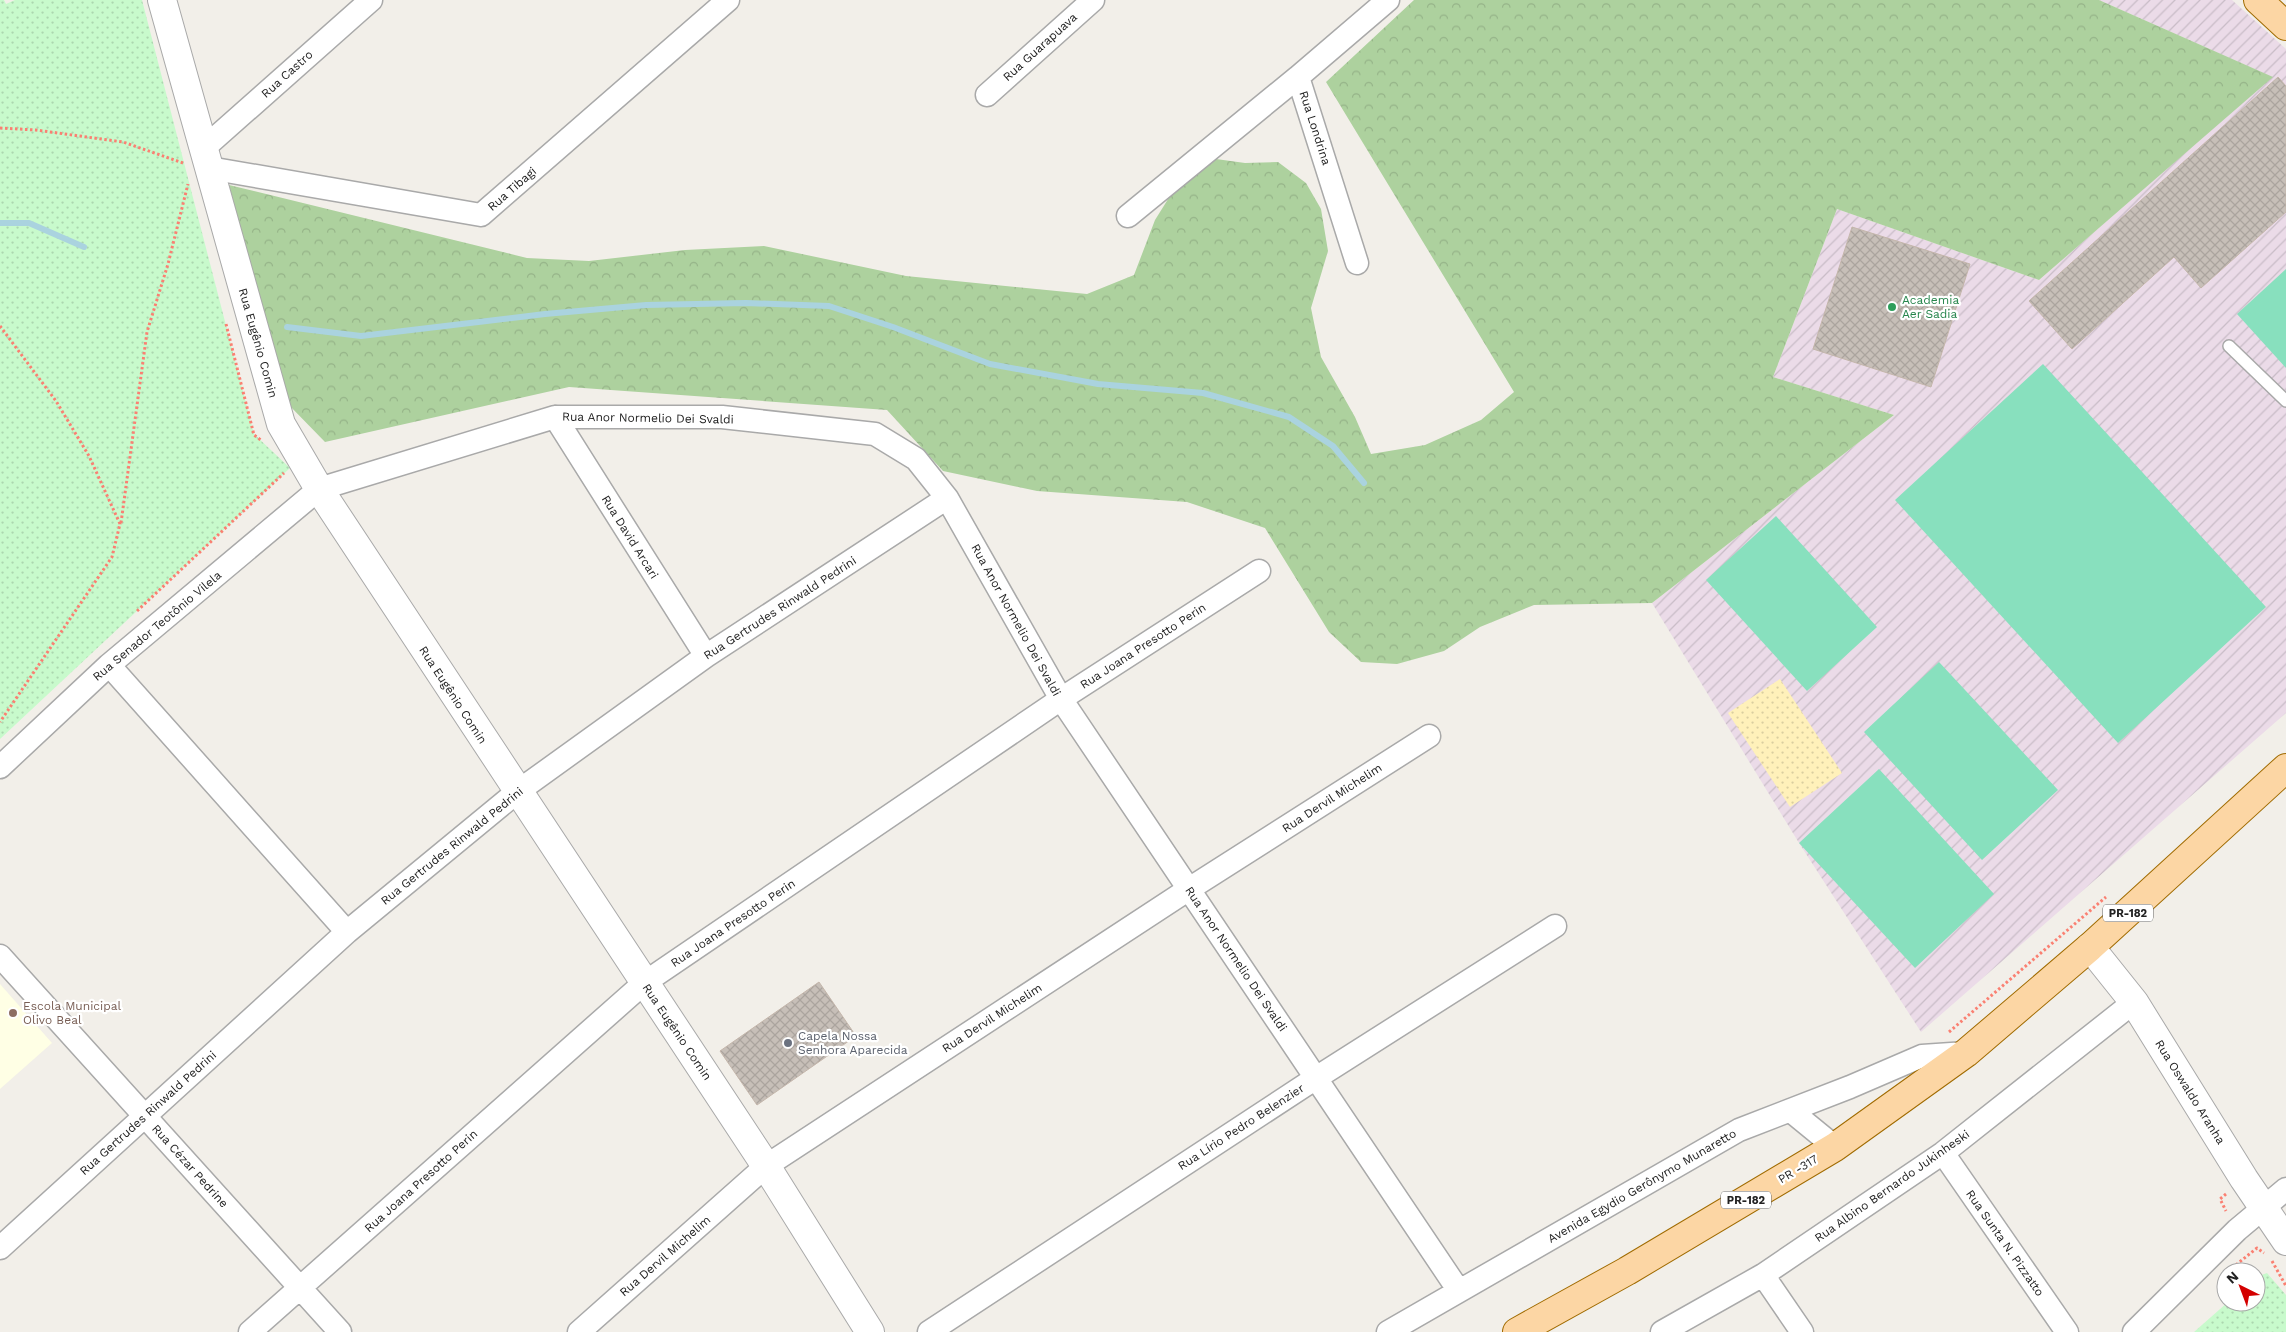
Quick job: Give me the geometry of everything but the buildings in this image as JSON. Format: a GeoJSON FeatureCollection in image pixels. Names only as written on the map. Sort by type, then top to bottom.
{"type":"FeatureCollection","features":[{"type":"Feature","properties":{"kind":"main road"},"geometry":{"type":"LineString","coordinates":[[2258,0],[2286,26]]}},
{"type":"Feature","properties":{"kind":"main road","name":"PR-182"},"geometry":{"type":"LineString","coordinates":[[1966,1053],[2090,947],[2286,768]]}},
{"type":"Feature","properties":{"kind":"main road","name":"PR -317"},"geometry":{"type":"LineString","coordinates":[[1517,1332],[1627,1271],[1835,1147],[1966,1053]]}},
{"type":"Feature","properties":{"kind":"street","name":"Rua Eugênio Comin"},"geometry":{"type":"LineString","coordinates":[[162,0],[193,161],[281,424],[319,489],[517,792],[766,1166],[870,1332]]}},
{"type":"Feature","properties":{"kind":"street","name":"Rua Castro"},"geometry":{"type":"LineString","coordinates":[[193,161],[370,0]]}},
{"type":"Feature","properties":{"kind":"street","name":"Rua Tibagi"},"geometry":{"type":"LineString","coordinates":[[193,161],[481,215],[728,0]]}},
{"type":"Feature","properties":{"kind":"street","name":"Rua Guarapuava"},"geometry":{"type":"LineString","coordinates":[[987,95],[1093,0]]}},
{"type":"Feature","properties":{"kind":"street","name":"Rua Londrina"},"geometry":{"type":"LineString","coordinates":[[1357,263],[1298,77],[1388,0]]}},
{"type":"Feature","properties":{"kind":"street"},"geometry":{"type":"LineString","coordinates":[[1128,216],[1298,77]]}},
{"type":"Feature","properties":{"kind":"street","name":"Rua Anor Normelio Dei Svaldi"},"geometry":{"type":"LineString","coordinates":[[319,489],[555,417],[722,417],[875,434],[916,460],[947,498],[1061,699],[1459,1291]]}},
{"type":"Feature","properties":{"kind":"street","name":"Rua David Arcari"},"geometry":{"type":"LineString","coordinates":[[555,417],[706,656]]}},
{"type":"Feature","properties":{"kind":"street","name":"Rua Senador Teotônio Vilela"},"geometry":{"type":"LineString","coordinates":[[0,767],[109,665],[319,489]]}},
{"type":"Feature","properties":{"kind":"street","name":"Rua Gertrudes Rinwald Pedrini"},"geometry":{"type":"LineString","coordinates":[[0,1248],[347,932],[517,792],[706,656],[947,498]]}},
{"type":"Feature","properties":{"kind":"street","name":"Rua Joana Presotto Perin"},"geometry":{"type":"LineString","coordinates":[[250,1332],[644,983],[1061,699],[1259,572]]}},
{"type":"Feature","properties":{"kind":"street"},"geometry":{"type":"LineString","coordinates":[[109,665],[347,932]]}},
{"type":"Feature","properties":{"kind":"street","name":"Rua Dervil Michelim"},"geometry":{"type":"LineString","coordinates":[[579,1332],[766,1166],[1429,736]]}},
{"type":"Feature","properties":{"kind":"street","name":"Rua Lírio Pedro Belenzier"},"geometry":{"type":"LineString","coordinates":[[929,1332],[1316,1078],[1556,926]]}},
{"type":"Feature","properties":{"kind":"street","name":"Rua Oswaldo Aranha"},"geometry":{"type":"LineString","coordinates":[[2090,947],[2134,1002],[2286,1241]]}},
{"type":"Feature","properties":{"kind":"street","name":"Rua Cézar Pedrine"},"geometry":{"type":"LineString","coordinates":[[0,956],[340,1332]]}},
{"type":"Feature","properties":{"kind":"street","name":"Rua Albino Bernardo Jukinheski"},"geometry":{"type":"LineString","coordinates":[[1662,1332],[1763,1275],[1943,1153],[2134,1002]]}},
{"type":"Feature","properties":{"kind":"street","name":"Avenida Egydio Gerônymo Munaretto"},"geometry":{"type":"LineString","coordinates":[[1388,1332],[1739,1130],[1791,1111],[1922,1056],[1966,1053]]}},
{"type":"Feature","properties":{"kind":"street"},"geometry":{"type":"LineString","coordinates":[[1791,1111],[1835,1147]]}},
{"type":"Feature","properties":{"kind":"street","name":"Rua Sunta N. Pizzatto"},"geometry":{"type":"LineString","coordinates":[[1943,1153],[2067,1332]]}},
{"type":"Feature","properties":{"kind":"street"},"geometry":{"type":"LineString","coordinates":[[2134,1332],[2237,1230],[2286,1189]]}},
{"type":"Feature","properties":{"kind":"street"},"geometry":{"type":"LineString","coordinates":[[1763,1275],[1802,1332]]}},
{"type":"Feature","properties":{"kind":"lane"},"geometry":{"type":"LineString","coordinates":[[2229,346],[2286,401]]}},
{"type":"Feature","properties":{"kind":"path"},"geometry":{"type":"LineString","coordinates":[[0,128],[36,130],[123,142],[193,161]]}},
{"type":"Feature","properties":{"kind":"path"},"geometry":{"type":"LineString","coordinates":[[0,722],[112,557],[120,524],[147,332],[153,307],[168,264],[189,182],[191,191]]}},
{"type":"Feature","properties":{"kind":"path"},"geometry":{"type":"LineString","coordinates":[[225,319],[254,434],[269,448]]}},
{"type":"Feature","properties":{"kind":"path"},"geometry":{"type":"LineString","coordinates":[[0,326],[56,401],[89,456],[120,524]]}},
{"type":"Feature","properties":{"kind":"path"},"geometry":{"type":"LineString","coordinates":[[130,617],[290,468]]}},
{"type":"Feature","properties":{"kind":"path"},"geometry":{"type":"LineString","coordinates":[[2240,1262],[2257,1248],[2271,1258],[2286,1286]]}},
{"type":"Feature","properties":{"kind":"shaded area"},"geometry":{"type":"Polygon","coordinates":[[[2099,0],[2232,0],[2286,49],[2286,713],[1921,1032],[1799,843],[1652,603],[1894,415],[1773,377],[1837,209],[2039,280],[2272,77],[2099,0]]]}},
{"type":"Feature","properties":{"kind":"shaded area","name":"Escola Municipal Olivo Beal"},"geometry":{"type":"Polygon","coordinates":[[[0,984],[52,1043],[0,1089],[0,984]]]}},
{"type":"Feature","properties":{"kind":"green space"},"geometry":{"type":"Polygon","coordinates":[[[0,0],[4,0],[6,4],[15,0],[142,0],[254,434],[290,468],[0,739],[0,0]]]}},
{"type":"Feature","properties":{"kind":"green space"},"geometry":{"type":"Polygon","coordinates":[[[1414,0],[2099,0],[2273,77],[2039,280],[1837,209],[1773,377],[1894,415],[1652,603],[1534,605],[1480,627],[1444,651],[1397,664],[1361,662],[1329,632],[1265,528],[1187,502],[1037,491],[943,471],[887,410],[569,387],[325,442],[287,403],[229,185],[527,258],[589,261],[685,250],[764,246],[906,276],[1087,294],[1134,275],[1155,220],[1175,188],[1216,159],[1245,163],[1278,162],[1306,183],[1321,209],[1328,251],[1311,308],[1321,357],[1355,417],[1371,454],[1425,445],[1481,420],[1514,392],[1326,82],[1414,0]]]}},
{"type":"Feature","properties":{"kind":"green space"},"geometry":{"type":"Polygon","coordinates":[[[2286,269],[2286,368],[2237,314],[2286,269]]]}},
{"type":"Feature","properties":{"kind":"green space"},"geometry":{"type":"Polygon","coordinates":[[[2043,364],[2266,607],[2118,743],[1895,500],[2043,364]]]}},
{"type":"Feature","properties":{"kind":"green space"},"geometry":{"type":"Polygon","coordinates":[[[1776,516],[1877,627],[1807,691],[1706,580],[1776,516]]]}},
{"type":"Feature","properties":{"kind":"green space"},"geometry":{"type":"Polygon","coordinates":[[[1939,662],[2058,790],[1982,860],[1864,732],[1939,662]]]}},
{"type":"Feature","properties":{"kind":"green space"},"geometry":{"type":"Polygon","coordinates":[[[1879,769],[1994,894],[1915,968],[1799,843],[1879,769]]]}},
{"type":"Feature","properties":{"kind":"green space"},"geometry":{"type":"Polygon","coordinates":[[[2266,1273],[2286,1295],[2286,1332],[2194,1332],[2217,1312],[2266,1312],[2266,1273]]]}},
{"type":"Feature","properties":{"kind":"sand"},"geometry":{"type":"Polygon","coordinates":[[[1780,679],[1842,773],[1790,807],[1728,713],[1780,679]]]}},
{"type":"Feature","properties":{"kind":"waterway"},"geometry":{"type":"LineString","coordinates":[[0,223],[29,223],[84,247]]}},
{"type":"Feature","properties":{"kind":"waterway"},"geometry":{"type":"LineString","coordinates":[[287,327],[361,336],[545,314],[646,305],[746,303],[829,306],[893,327],[990,364],[1098,384],[1203,393],[1289,417],[1333,446],[1364,483]]}},
{"type":"Feature","properties":{"kind":"place","name":"Academia Aer Sadia"},"geometry":{"type":"Point","coordinates":[1892,307]}},
{"type":"Feature","properties":{"kind":"place","name":"Escola Municipal Olivo Beal"},"geometry":{"type":"Point","coordinates":[13,1013]}},
{"type":"Feature","properties":{"kind":"place","name":"Capela Nossa Senhora Aparecida"},"geometry":{"type":"Point","coordinates":[788,1043]}}]}
